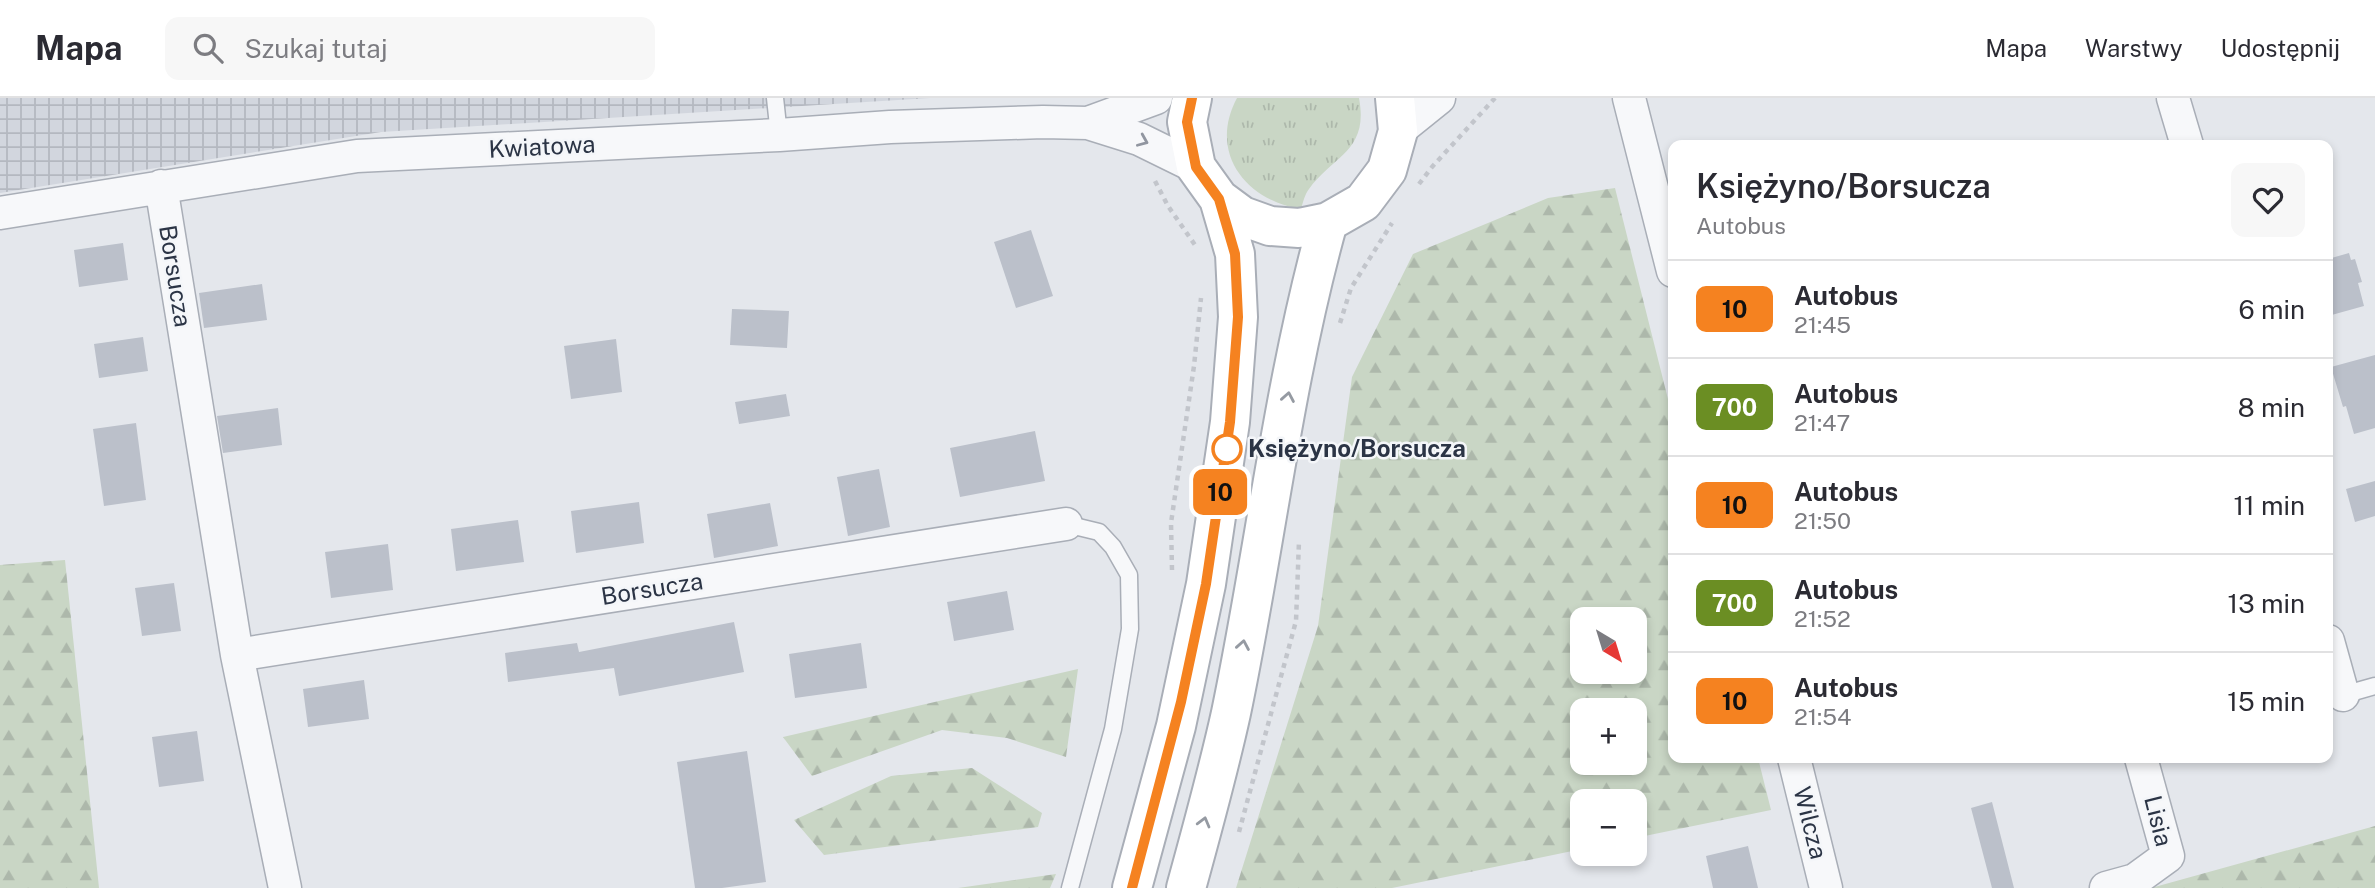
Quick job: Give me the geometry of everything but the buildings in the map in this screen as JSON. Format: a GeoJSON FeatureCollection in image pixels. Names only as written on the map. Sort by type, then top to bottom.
{"type":"FeatureCollection","features":[{"type":"Feature","properties":{"kind":"main road"},"geometry":{"type":"LineString","coordinates":[[1192,98],[1187,122],[1196,167],[1219,199],[1242,216],[1270,226],[1299,228],[1328,222],[1363,202],[1387,170],[1397,115]]}},
{"type":"Feature","properties":{"kind":"main road"},"geometry":{"type":"LineString","coordinates":[[1132,888],[1179,713],[1206,584],[1230,422],[1238,317],[1235,254],[1219,199]]}},
{"type":"Feature","properties":{"kind":"main road"},"geometry":{"type":"LineString","coordinates":[[1186,888],[1231,712],[1290,386],[1315,266],[1328,222]]}},
{"type":"Feature","properties":{"kind":"street","name":"Kwiatowa"},"geometry":{"type":"LineString","coordinates":[[1088,123],[1156,98]]}},
{"type":"Feature","properties":{"kind":"street"},"geometry":{"type":"LineString","coordinates":[[1397,115],[1439,98]]}},
{"type":"Feature","properties":{"kind":"street"},"geometry":{"type":"LineString","coordinates":[[1629,98],[1668,251]]}},
{"type":"Feature","properties":{"kind":"street"},"geometry":{"type":"LineString","coordinates":[[2173,98],[2186,140]]}},
{"type":"Feature","properties":{"kind":"street","name":"Kwiatowa"},"geometry":{"type":"LineString","coordinates":[[0,213],[357,156],[779,135],[890,127],[1043,110],[1139,139],[1196,167]]}},
{"type":"Feature","properties":{"kind":"street","name":"Borsucza"},"geometry":{"type":"LineString","coordinates":[[161,186],[237,655],[285,888]]}},
{"type":"Feature","properties":{"kind":"street","name":"Borsucza"},"geometry":{"type":"LineString","coordinates":[[237,655],[1066,524]]}},
{"type":"Feature","properties":{"kind":"street"},"geometry":{"type":"LineString","coordinates":[[2333,659],[2343,695]]}},
{"type":"Feature","properties":{"kind":"street","name":"Wilcza"},"geometry":{"type":"LineString","coordinates":[[1795,763],[1826,888]]}},
{"type":"Feature","properties":{"kind":"street","name":"Lisia"},"geometry":{"type":"LineString","coordinates":[[2106,888],[2135,880],[2168,856],[2142,763]]}},
{"type":"Feature","properties":{"kind":"lane"},"geometry":{"type":"LineString","coordinates":[[775,98],[779,135]]}},
{"type":"Feature","properties":{"kind":"lane"},"geometry":{"type":"LineString","coordinates":[[1066,524],[1099,532],[1113,547],[1129,575],[1130,629],[1113,729],[1070,888]]}},
{"type":"Feature","properties":{"kind":"lane"},"geometry":{"type":"LineString","coordinates":[[2343,695],[2375,686]]}},
{"type":"Feature","properties":{"kind":"path"},"geometry":{"type":"LineString","coordinates":[[1418,187],[1432,167],[1494,98]]}},
{"type":"Feature","properties":{"kind":"path"},"geometry":{"type":"LineString","coordinates":[[1139,139],[1136,162],[1151,173],[1198,254]]}},
{"type":"Feature","properties":{"kind":"path"},"geometry":{"type":"LineString","coordinates":[[1337,334],[1351,288],[1396,216]]}},
{"type":"Feature","properties":{"kind":"path"},"geometry":{"type":"LineString","coordinates":[[1172,573],[1171,523],[1194,366],[1202,287]]}},
{"type":"Feature","properties":{"kind":"path"},"geometry":{"type":"LineString","coordinates":[[1237,839],[1296,621],[1299,533]]}},
{"type":"Feature","properties":{"kind":"shaded area"},"geometry":{"type":"Polygon","coordinates":[[[0,98],[930,98],[381,132],[0,193],[0,98]]]}},
{"type":"Feature","properties":{"kind":"green space"},"geometry":{"type":"Polygon","coordinates":[[[1237,98],[1359,98],[1361,116],[1354,141],[1309,189],[1301,209],[1281,204],[1263,195],[1248,184],[1237,170],[1227,137],[1229,118],[1237,98]]]}},
{"type":"Feature","properties":{"kind":"green space"},"geometry":{"type":"Polygon","coordinates":[[[1615,188],[1668,399],[1668,763],[1759,763],[1771,810],[1647,836],[1647,789],[1570,789],[1570,851],[1392,888],[1236,888],[1318,626],[1352,377],[1413,254],[1548,198],[1615,188]]]}},
{"type":"Feature","properties":{"kind":"green space"},"geometry":{"type":"Polygon","coordinates":[[[65,560],[99,888],[0,888],[0,565],[65,560]]]}},
{"type":"Feature","properties":{"kind":"green space"},"geometry":{"type":"Polygon","coordinates":[[[1078,669],[1066,757],[1007,738],[942,730],[812,776],[783,737],[1078,669]]]}},
{"type":"Feature","properties":{"kind":"green space"},"geometry":{"type":"Polygon","coordinates":[[[972,768],[1042,813],[1038,827],[824,855],[794,820],[891,776],[972,768]]]}},
{"type":"Feature","properties":{"kind":"green space"},"geometry":{"type":"Polygon","coordinates":[[[2375,826],[2375,888],[2151,888],[2375,826]]]}},
{"type":"Feature","properties":{"kind":"green space"},"geometry":{"type":"Polygon","coordinates":[[[1056,874],[1050,888],[958,888],[1056,874]]]}},
{"type":"Feature","properties":{"kind":"bus line","name":"10"},"geometry":{"type":"LineString","coordinates":[[1132,888],[1176,726],[1206,584],[1230,422],[1238,317],[1235,254],[1219,199],[1196,167],[1187,122],[1192,98]]}},
{"type":"Feature","properties":{"kind":"place","name":"Księżyno/Borsucza"},"geometry":{"type":"Point","coordinates":[1227,449]}}]}
